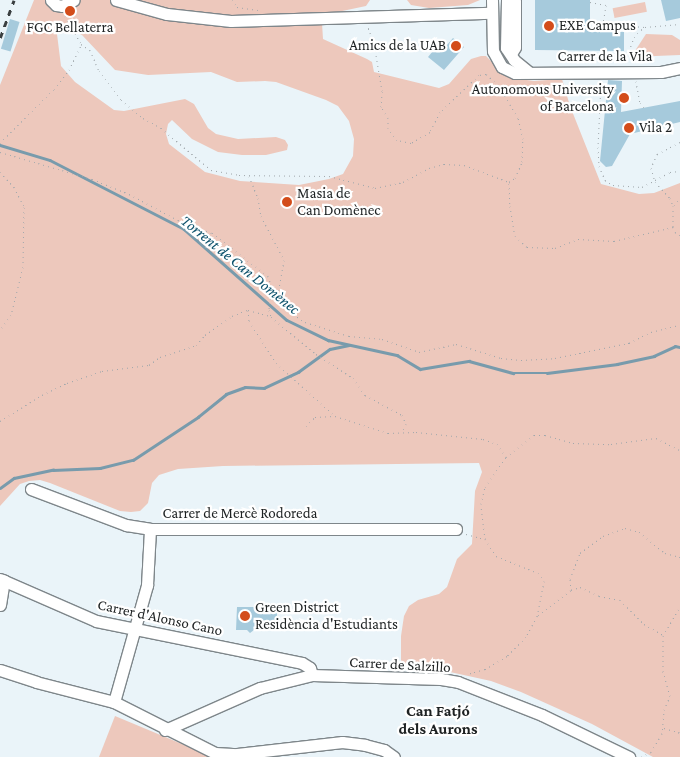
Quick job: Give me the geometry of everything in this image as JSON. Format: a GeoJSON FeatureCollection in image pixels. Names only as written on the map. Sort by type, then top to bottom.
{"type":"FeatureCollection","features":[{"type":"Feature","properties":{"kind":"street"},"geometry":{"type":"LineString","coordinates":[[51,0],[56,5],[62,6],[74,0]]}},
{"type":"Feature","properties":{"kind":"street"},"geometry":{"type":"LineString","coordinates":[[116,0],[167,14],[198,19],[277,20],[491,13]]}},
{"type":"Feature","properties":{"kind":"street","name":"Carrer de la Vila"},"geometry":{"type":"LineString","coordinates":[[492,0],[493,51],[497,60],[508,71],[661,72],[680,68]]}},
{"type":"Feature","properties":{"kind":"street"},"geometry":{"type":"LineString","coordinates":[[507,0],[506,48],[514,60],[529,72]]}},
{"type":"Feature","properties":{"kind":"street"},"geometry":{"type":"LineString","coordinates":[[511,54],[515,47],[515,0]]}},
{"type":"Feature","properties":{"kind":"street","name":"Carrer de Mercè Rodoreda"},"geometry":{"type":"LineString","coordinates":[[31,489],[126,525],[150,528],[456,529]]}},
{"type":"Feature","properties":{"kind":"street"},"geometry":{"type":"LineString","coordinates":[[114,702],[147,585],[150,528]]}},
{"type":"Feature","properties":{"kind":"street"},"geometry":{"type":"LineString","coordinates":[[0,605],[2,579]]}},
{"type":"Feature","properties":{"kind":"street","name":"Carrer d'Alonso Cano"},"geometry":{"type":"LineString","coordinates":[[2,579],[96,621],[302,662],[310,668],[312,676]]}},
{"type":"Feature","properties":{"kind":"street"},"geometry":{"type":"LineString","coordinates":[[0,670],[114,702],[165,730],[215,753],[237,754],[342,742],[366,745],[384,750],[394,757]]}},
{"type":"Feature","properties":{"kind":"street","name":"Carrer de Salzillo"},"geometry":{"type":"LineString","coordinates":[[165,730],[260,688],[312,676],[441,678],[458,682],[542,715],[629,757]]}},
{"type":"Feature","properties":{"kind":"path"},"geometry":{"type":"LineString","coordinates":[[232,0],[237,6],[252,9]]}},
{"type":"Feature","properties":{"kind":"path"},"geometry":{"type":"LineString","coordinates":[[606,0],[602,24],[645,27],[680,24]]}},
{"type":"Feature","properties":{"kind":"path"},"geometry":{"type":"LineString","coordinates":[[590,2],[606,5]]}},
{"type":"Feature","properties":{"kind":"path"},"geometry":{"type":"LineString","coordinates":[[65,14],[81,44],[90,50],[99,71],[121,100],[143,118],[161,128],[211,170],[249,175],[329,176],[375,188],[403,182],[429,168],[444,164],[464,165],[509,182]]}},
{"type":"Feature","properties":{"kind":"path"},"geometry":{"type":"LineString","coordinates":[[364,16],[374,43],[382,91],[381,107],[388,118],[388,128],[397,140],[411,143],[430,132],[440,112],[479,75],[486,74],[498,85],[518,118],[523,139],[522,162],[515,178],[509,182]]}},
{"type":"Feature","properties":{"kind":"path","name":"Carrer de la Vila"},"geometry":{"type":"LineString","coordinates":[[636,60],[629,51],[634,37],[645,27]]}},
{"type":"Feature","properties":{"kind":"path"},"geometry":{"type":"LineString","coordinates":[[0,143],[54,89],[69,70],[81,44]]}},
{"type":"Feature","properties":{"kind":"path"},"geometry":{"type":"LineString","coordinates":[[601,72],[598,147],[599,166],[604,180],[613,185],[642,187],[655,182],[670,172],[680,171]]}},
{"type":"Feature","properties":{"kind":"path"},"geometry":{"type":"LineString","coordinates":[[636,80],[640,103],[645,108]]}},
{"type":"Feature","properties":{"kind":"path"},"geometry":{"type":"LineString","coordinates":[[680,142],[657,154],[651,168],[655,182],[670,198],[673,206],[673,227],[675,232],[680,235]]}},
{"type":"Feature","properties":{"kind":"path"},"geometry":{"type":"LineString","coordinates":[[0,152],[92,179],[129,194],[178,220],[212,234],[268,276],[274,293]]}},
{"type":"Feature","properties":{"kind":"path"},"geometry":{"type":"LineString","coordinates":[[0,172],[14,187],[24,207],[23,266],[12,315],[0,330]]}},
{"type":"Feature","properties":{"kind":"path"},"geometry":{"type":"LineString","coordinates":[[249,175],[258,198],[261,216],[284,260],[278,294],[289,311],[305,322],[349,336],[382,339],[420,352],[456,344],[502,358],[521,360],[555,358],[629,343],[651,332],[680,325]]}},
{"type":"Feature","properties":{"kind":"path"},"geometry":{"type":"LineString","coordinates":[[509,182],[510,206],[515,236],[527,247],[555,248],[578,240],[614,241],[673,227]]}},
{"type":"Feature","properties":{"kind":"path"},"geometry":{"type":"LineString","coordinates":[[673,206],[680,198]]}},
{"type":"Feature","properties":{"kind":"path"},"geometry":{"type":"LineString","coordinates":[[274,293],[278,294]]}},
{"type":"Feature","properties":{"kind":"path"},"geometry":{"type":"LineString","coordinates":[[271,317],[269,310],[270,298],[274,293]]}},
{"type":"Feature","properties":{"kind":"path"},"geometry":{"type":"LineString","coordinates":[[248,310],[249,321],[276,363],[335,416]]}},
{"type":"Feature","properties":{"kind":"path"},"geometry":{"type":"LineString","coordinates":[[0,421],[67,382],[102,371],[149,365],[160,357],[196,345],[205,335],[232,316],[248,310],[271,317],[316,354],[353,378],[365,395],[402,415],[406,424],[401,432]]}},
{"type":"Feature","properties":{"kind":"path"},"geometry":{"type":"LineString","coordinates":[[306,426],[315,417],[335,416],[388,433],[401,432],[483,439],[497,444],[506,457]]}},
{"type":"Feature","properties":{"kind":"path"},"geometry":{"type":"LineString","coordinates":[[458,682],[471,673],[485,670],[507,656],[526,637],[538,616],[544,581],[538,573],[496,556],[485,539],[481,504],[485,486],[506,457],[534,435],[545,435],[573,443],[612,444],[656,438],[680,450]]}},
{"type":"Feature","properties":{"kind":"path"},"geometry":{"type":"LineString","coordinates":[[571,590],[570,580],[580,553],[603,536],[625,528],[639,532],[665,553],[680,557]]}},
{"type":"Feature","properties":{"kind":"path"},"geometry":{"type":"LineString","coordinates":[[456,529],[485,539]]}},
{"type":"Feature","properties":{"kind":"path"},"geometry":{"type":"LineString","coordinates":[[538,616],[571,590],[580,587],[599,596],[620,600],[644,624],[663,636]]}},
{"type":"Feature","properties":{"kind":"path"},"geometry":{"type":"LineString","coordinates":[[642,757],[651,752],[662,734],[664,710],[670,696],[663,671],[663,636],[680,606]]}},
{"type":"Feature","properties":{"kind":"path"},"geometry":{"type":"LineString","coordinates":[[663,728],[680,733]]}},
{"type":"Feature","properties":{"kind":"shaded area"},"geometry":{"type":"Polygon","coordinates":[[[34,0],[370,0],[366,6],[328,14],[322,23],[323,39],[372,62],[374,72],[439,88],[449,84],[471,59],[481,56],[486,56],[502,72],[512,78],[534,81],[562,79],[570,106],[601,184],[639,194],[654,193],[680,183],[680,757],[653,757],[592,724],[521,692],[491,681],[441,670],[401,665],[401,636],[404,616],[409,606],[418,600],[439,594],[447,587],[457,559],[472,544],[475,491],[482,472],[479,463],[223,466],[178,469],[159,475],[152,483],[148,503],[140,511],[131,512],[120,511],[40,480],[20,484],[0,506],[0,85],[34,0]],[[67,29],[57,34],[61,66],[75,82],[114,110],[124,111],[185,99],[194,104],[208,128],[216,134],[238,139],[276,137],[285,140],[288,145],[287,150],[266,155],[218,152],[192,139],[172,120],[168,124],[166,134],[169,144],[205,172],[240,181],[299,185],[343,174],[353,156],[354,139],[349,121],[338,106],[326,100],[276,82],[237,82],[211,72],[148,75],[115,70],[82,35],[67,29]]]}},
{"type":"Feature","properties":{"kind":"shaded area"},"geometry":{"type":"Polygon","coordinates":[[[407,0],[480,0],[468,5],[429,8],[411,5],[407,0]]]}},
{"type":"Feature","properties":{"kind":"shaded area"},"geometry":{"type":"Polygon","coordinates":[[[645,2],[647,12],[615,18],[613,8],[645,2]]]}},
{"type":"Feature","properties":{"kind":"shaded area"},"geometry":{"type":"Polygon","coordinates":[[[646,34],[672,35],[680,40],[680,55],[631,57],[646,34]]]}},
{"type":"Feature","properties":{"kind":"shaded area"},"geometry":{"type":"Polygon","coordinates":[[[115,716],[213,757],[99,757],[115,716]]]}},
{"type":"Feature","properties":{"kind":"building"},"geometry":{"type":"Polygon","coordinates":[[[535,0],[590,0],[590,32],[624,32],[624,51],[535,50],[535,0]]]}},
{"type":"Feature","properties":{"kind":"building"},"geometry":{"type":"Polygon","coordinates":[[[661,0],[680,0],[680,18],[666,21],[661,0]]]}},
{"type":"Feature","properties":{"kind":"building"},"geometry":{"type":"Polygon","coordinates":[[[10,19],[20,22],[10,52],[1,49],[10,19]]]}},
{"type":"Feature","properties":{"kind":"building"},"geometry":{"type":"Polygon","coordinates":[[[453,38],[464,47],[444,70],[428,57],[442,40],[447,45],[453,38]]]}},
{"type":"Feature","properties":{"kind":"building","name":"Vila 2"},"geometry":{"type":"Polygon","coordinates":[[[608,80],[622,81],[621,112],[680,101],[680,122],[630,134],[612,166],[606,167],[600,161],[608,80]]]}},
{"type":"Feature","properties":{"kind":"building","name":"Green District Residència d'Estudiants"},"geometry":{"type":"Polygon","coordinates":[[[263,603],[271,603],[271,613],[277,613],[277,630],[254,630],[250,633],[247,630],[236,630],[237,607],[263,607],[263,603]]]}},
{"type":"Feature","properties":{"kind":"waterway","name":"Torrent de Can Domènec"},"geometry":{"type":"LineString","coordinates":[[0,145],[50,160],[184,229],[287,320],[328,340],[397,355],[420,369],[469,361],[513,373],[547,373],[617,364],[654,356],[675,346],[680,347]]}},
{"type":"Feature","properties":{"kind":"waterway"},"geometry":{"type":"LineString","coordinates":[[0,488],[14,478],[53,470],[100,468],[133,460],[198,417],[226,394],[245,387],[264,388],[298,372],[330,349],[349,345]]}},
{"type":"Feature","properties":{"kind":"railway"},"geometry":{"type":"LineString","coordinates":[[0,38],[14,0]]}},
{"type":"Feature","properties":{"kind":"place","name":"FGC Bellaterra"},"geometry":{"type":"Point","coordinates":[70,11]}},
{"type":"Feature","properties":{"kind":"place","name":"EXE Campus"},"geometry":{"type":"Point","coordinates":[549,26]}},
{"type":"Feature","properties":{"kind":"place","name":"Amics de la UAB"},"geometry":{"type":"Point","coordinates":[456,46]}},
{"type":"Feature","properties":{"kind":"place","name":"Autonomous University of Barcelona"},"geometry":{"type":"Point","coordinates":[624,98]}},
{"type":"Feature","properties":{"kind":"place","name":"Vila 2"},"geometry":{"type":"Point","coordinates":[629,128]}},
{"type":"Feature","properties":{"kind":"place","name":"Masia de Can Domènec"},"geometry":{"type":"Point","coordinates":[287,202]}},
{"type":"Feature","properties":{"kind":"place","name":"Green District Residència d'Estudiants"},"geometry":{"type":"Point","coordinates":[245,616]}},
{"type":"Feature","properties":{"kind":"district","name":"Can Fatjó dels Aurons"},"geometry":{"type":"Point","coordinates":[438,720]}}]}
